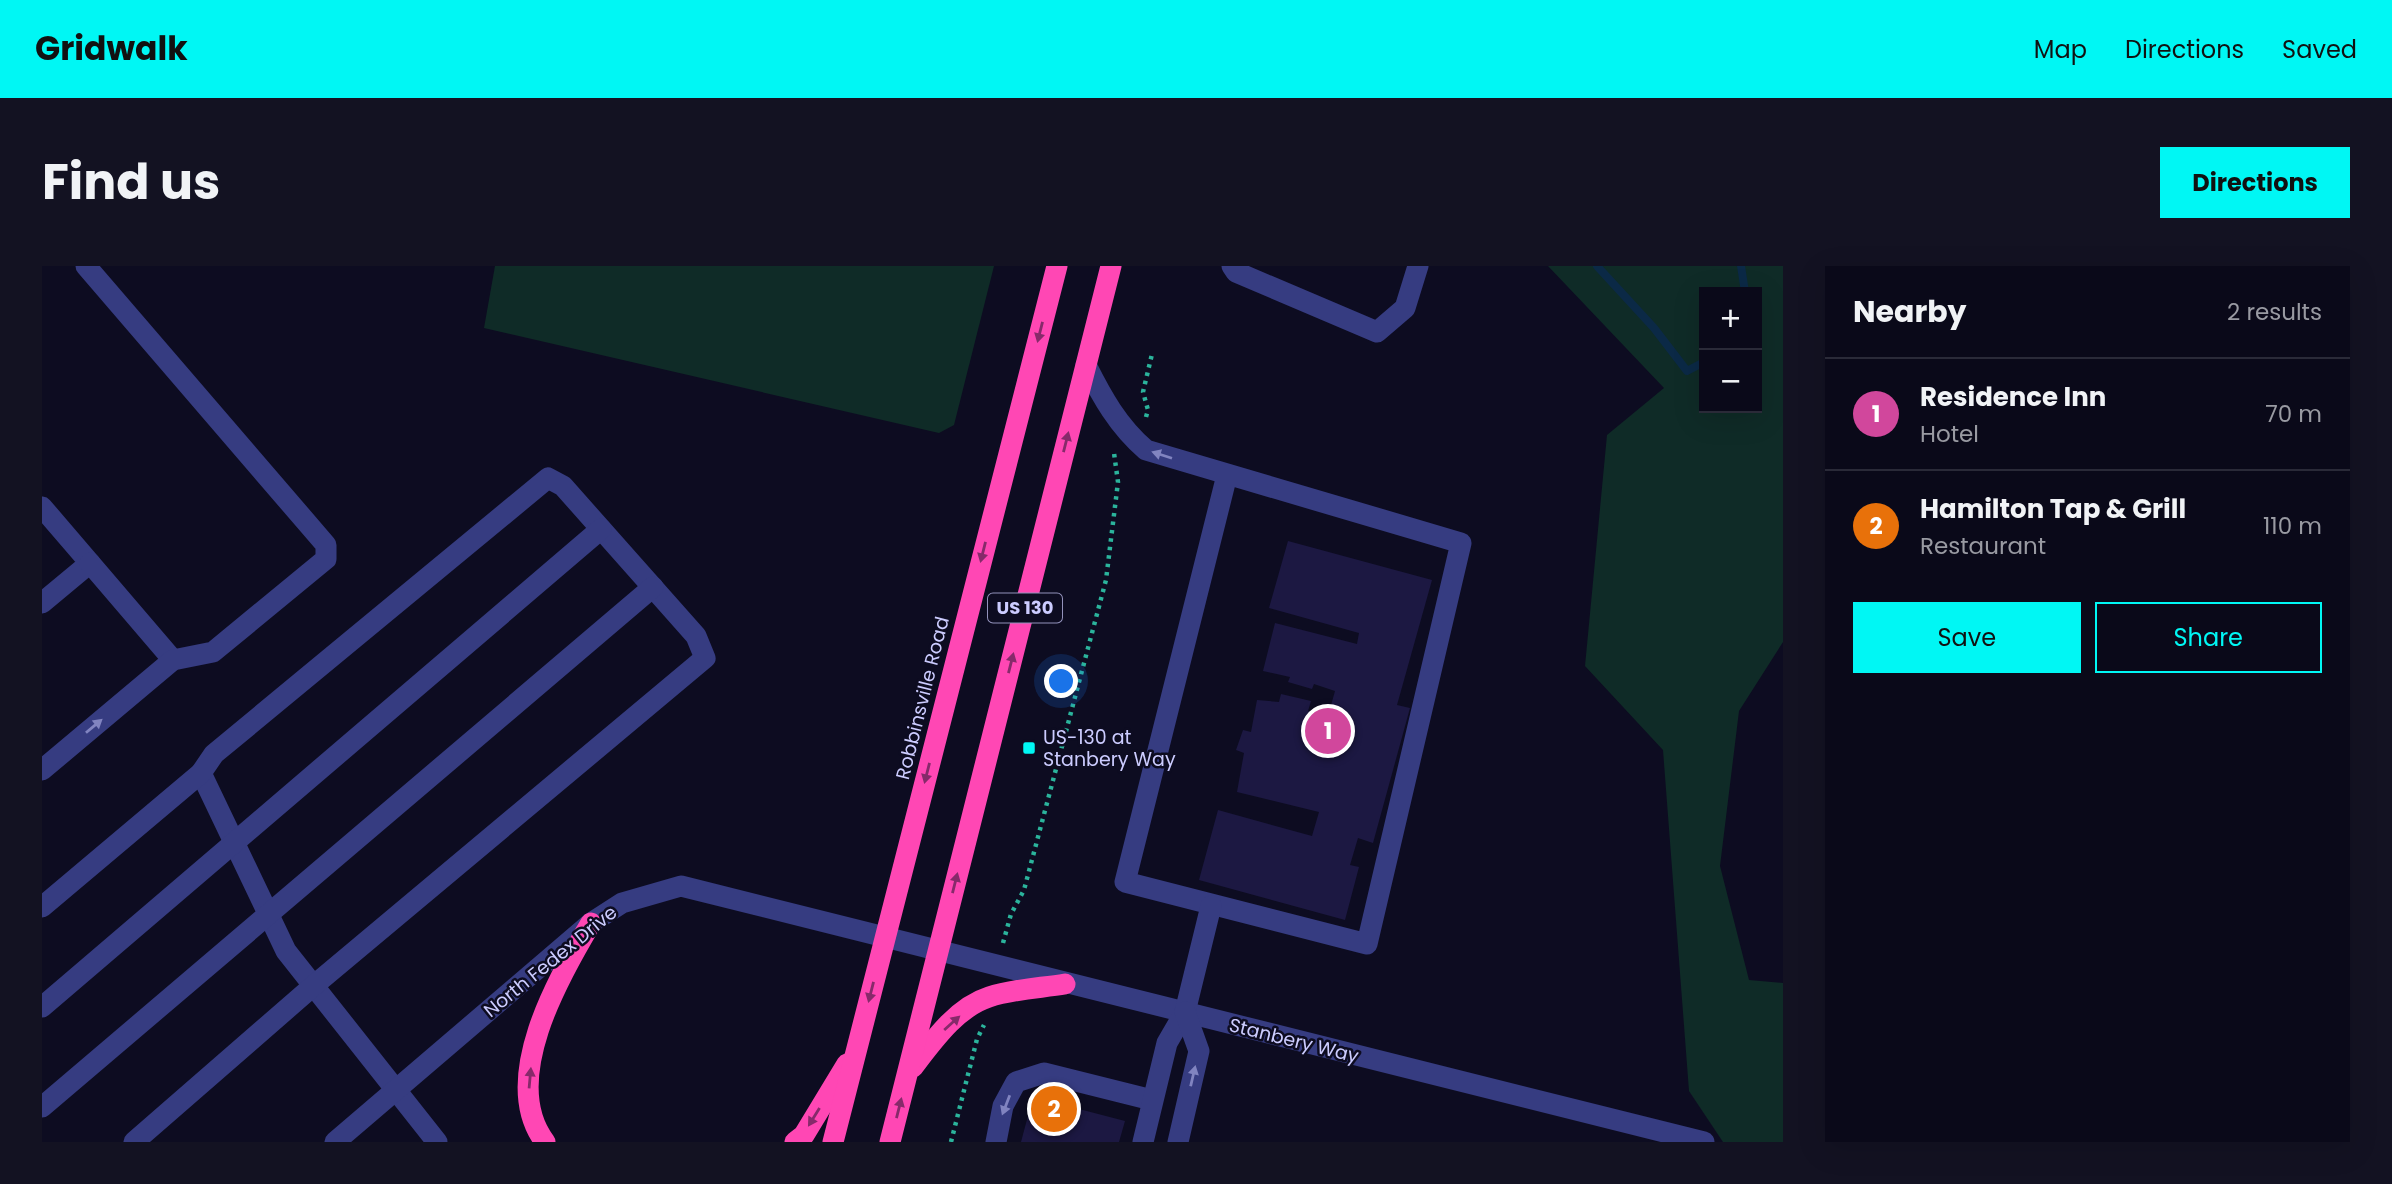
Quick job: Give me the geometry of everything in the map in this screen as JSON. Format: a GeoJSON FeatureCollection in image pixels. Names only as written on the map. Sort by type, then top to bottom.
{"type":"FeatureCollection","features":[{"type":"Feature","properties":{"kind":"highway","name":"Robbinsville Road"},"geometry":{"type":"LineString","coordinates":[[833,1142],[1057,266]]}},
{"type":"Feature","properties":{"kind":"highway","name":"US 130"},"geometry":{"type":"LineString","coordinates":[[890,1142],[1111,266]]}},
{"type":"Feature","properties":{"kind":"highway"},"geometry":{"type":"LineString","coordinates":[[545,1142],[529,1105],[529,1077],[536,1038],[546,1007],[565,966],[591,923]]}},
{"type":"Feature","properties":{"kind":"highway"},"geometry":{"type":"LineString","coordinates":[[907,1074],[949,1024],[971,1006],[988,997],[1065,984]]}},
{"type":"Feature","properties":{"kind":"highway"},"geometry":{"type":"LineString","coordinates":[[794,1142],[804,1135],[857,1048]]}},
{"type":"Feature","properties":{"kind":"street"},"geometry":{"type":"LineString","coordinates":[[42,770],[173,660],[213,652],[326,559],[326,545],[86,266]]}},
{"type":"Feature","properties":{"kind":"street"},"geometry":{"type":"LineString","coordinates":[[1232,266],[1236,272],[1377,332],[1405,308],[1418,266]]}},
{"type":"Feature","properties":{"kind":"street"},"geometry":{"type":"LineString","coordinates":[[1086,365],[1120,424],[1146,450],[1461,543],[1367,944],[1210,906],[1125,882],[1227,475]]}},
{"type":"Feature","properties":{"kind":"street"},"geometry":{"type":"LineString","coordinates":[[42,907],[201,773],[214,754],[548,478],[563,486],[696,636],[705,658],[312,987],[134,1142]]}},
{"type":"Feature","properties":{"kind":"street"},"geometry":{"type":"LineString","coordinates":[[42,507],[173,660]]}},
{"type":"Feature","properties":{"kind":"street"},"geometry":{"type":"LineString","coordinates":[[42,1007],[601,529]]}},
{"type":"Feature","properties":{"kind":"street"},"geometry":{"type":"LineString","coordinates":[[42,603],[90,563]]}},
{"type":"Feature","properties":{"kind":"street"},"geometry":{"type":"LineString","coordinates":[[42,1108],[653,587]]}},
{"type":"Feature","properties":{"kind":"street"},"geometry":{"type":"LineString","coordinates":[[201,773],[286,951],[437,1142]]}},
{"type":"Feature","properties":{"kind":"street","name":"North Fedex Drive"},"geometry":{"type":"LineString","coordinates":[[335,1142],[591,923],[622,903],[681,886],[885,936]]}},
{"type":"Feature","properties":{"kind":"street"},"geometry":{"type":"LineString","coordinates":[[1143,1142],[1167,1043],[1185,1012],[1210,906]]}},
{"type":"Feature","properties":{"kind":"street","name":"Stanbery Way"},"geometry":{"type":"LineString","coordinates":[[885,936],[1649,1135],[1704,1142]]}},
{"type":"Feature","properties":{"kind":"street"},"geometry":{"type":"LineString","coordinates":[[1178,1142],[1199,1051],[1185,1012]]}},
{"type":"Feature","properties":{"kind":"street"},"geometry":{"type":"LineString","coordinates":[[996,1142],[1003,1106],[1016,1082],[1044,1073],[1152,1100]]}},
{"type":"Feature","properties":{"kind":"path"},"geometry":{"type":"LineString","coordinates":[[1139,425],[1148,410],[1143,392],[1152,354]]}},
{"type":"Feature","properties":{"kind":"path"},"geometry":{"type":"LineString","coordinates":[[1011,914],[1024,890],[1106,580],[1118,482],[1114,443]]}},
{"type":"Feature","properties":{"kind":"path"},"geometry":{"type":"LineString","coordinates":[[951,1142],[977,1039],[984,1025],[983,1017]]}},
{"type":"Feature","properties":{"kind":"green space"},"geometry":{"type":"Polygon","coordinates":[[[495,266],[994,266],[954,425],[939,433],[484,328],[495,266]]]}},
{"type":"Feature","properties":{"kind":"green space"},"geometry":{"type":"Polygon","coordinates":[[[1548,266],[1783,266],[1783,642],[1739,711],[1720,866],[1749,980],[1783,983],[1783,1142],[1723,1142],[1689,1091],[1663,750],[1585,666],[1607,435],[1664,388],[1548,266]]]}},
{"type":"Feature","properties":{"kind":"building"},"geometry":{"type":"Polygon","coordinates":[[[1288,541],[1432,580],[1397,705],[1410,708],[1373,843],[1358,838],[1350,865],[1359,867],[1345,920],[1199,880],[1218,810],[1312,836],[1319,812],[1237,792],[1244,753],[1236,750],[1243,730],[1251,732],[1257,700],[1279,702],[1281,694],[1311,701],[1308,711],[1328,716],[1335,691],[1314,684],[1312,689],[1288,682],[1290,677],[1263,671],[1275,623],[1357,644],[1359,633],[1269,608],[1288,541]]]}},
{"type":"Feature","properties":{"kind":"building"},"geometry":{"type":"Polygon","coordinates":[[[1033,1097],[1125,1121],[1119,1142],[1021,1142],[1033,1097]]]}},
{"type":"Feature","properties":{"kind":"waterway"},"geometry":{"type":"LineString","coordinates":[[1597,266],[1654,328],[1687,371],[1699,365]]}},
{"type":"Feature","properties":{"kind":"waterway"},"geometry":{"type":"LineString","coordinates":[[1741,266],[1744,287]]}},
{"type":"Feature","properties":{"kind":"place","name":"Residence Inn"},"geometry":{"type":"Point","coordinates":[1328,731]}},
{"type":"Feature","properties":{"kind":"place","name":"US-130 at Stanbery Way"},"geometry":{"type":"Point","coordinates":[1029,748]}},
{"type":"Feature","properties":{"kind":"place","name":"Hamilton Tap & Grill"},"geometry":{"type":"Point","coordinates":[1054,1109]}}]}
